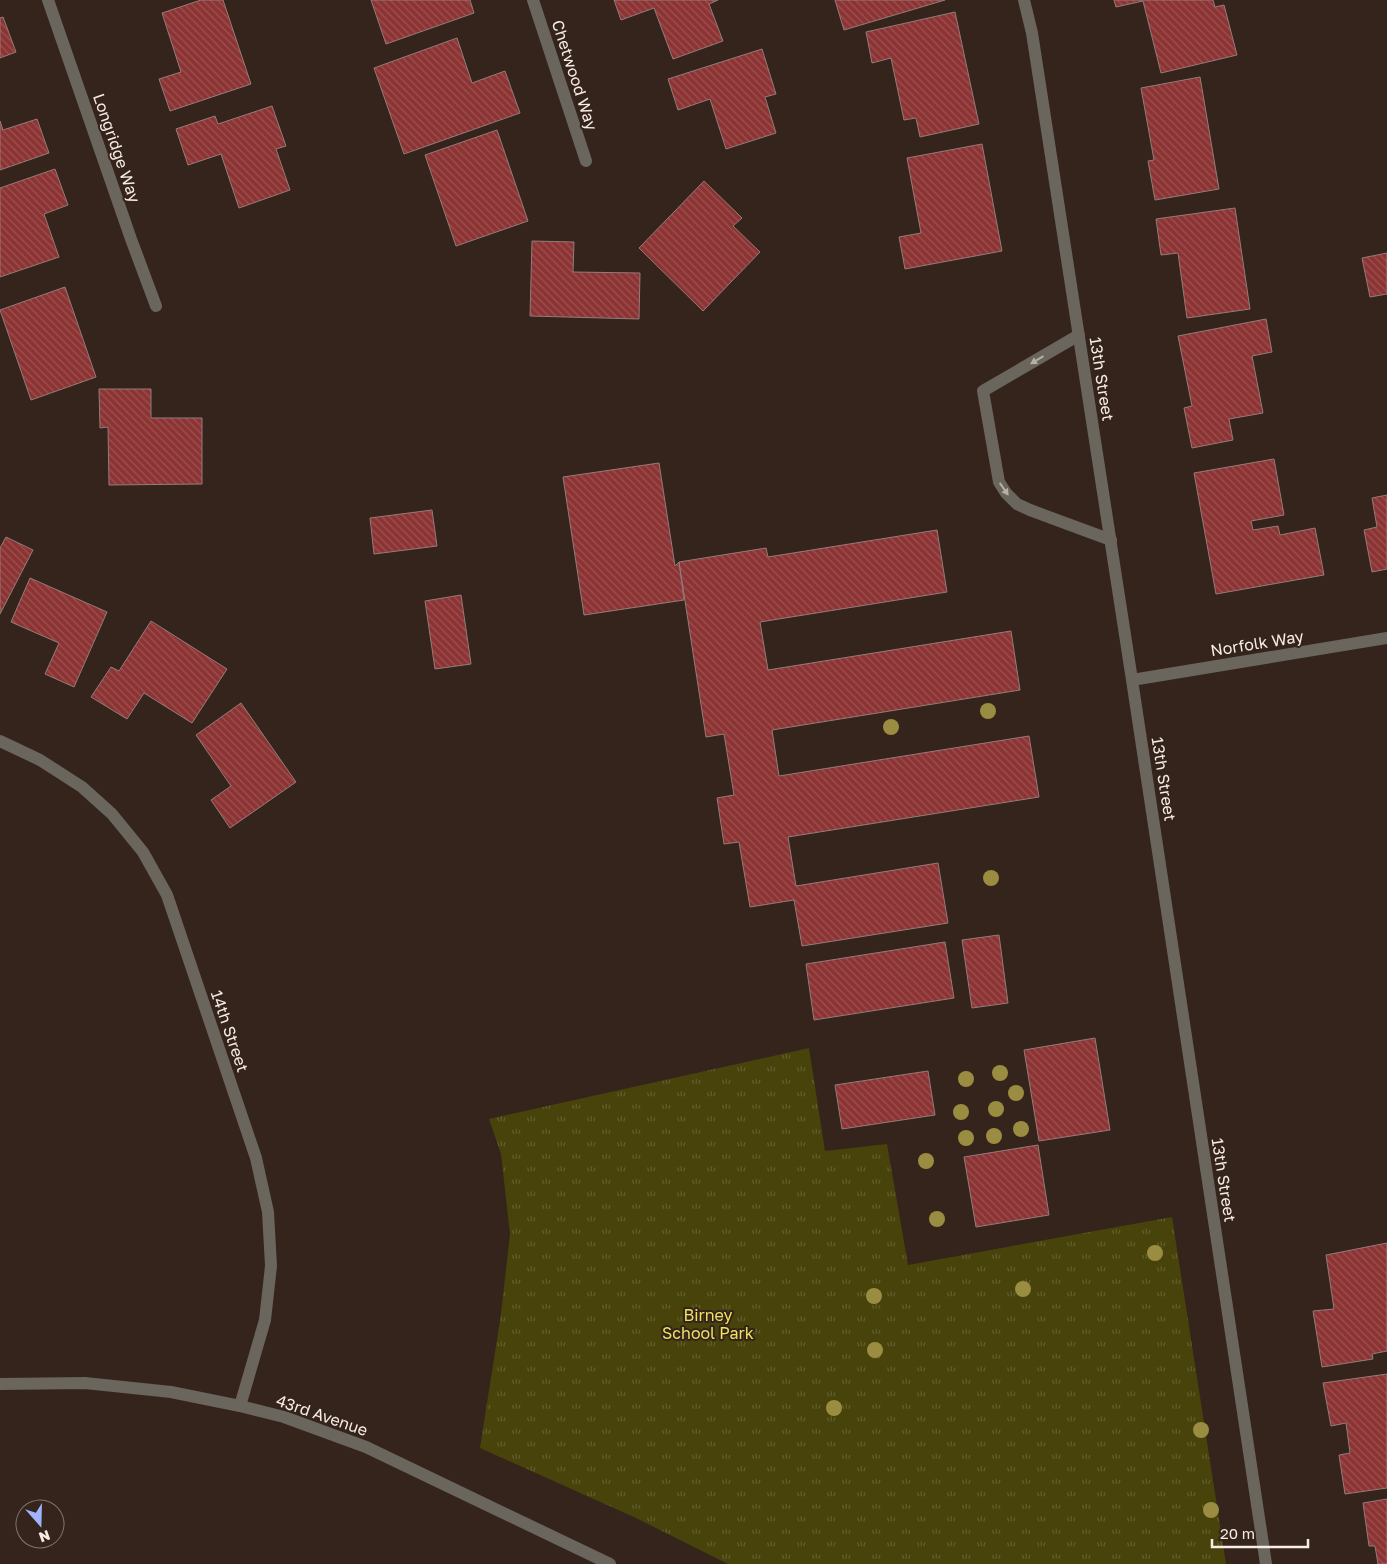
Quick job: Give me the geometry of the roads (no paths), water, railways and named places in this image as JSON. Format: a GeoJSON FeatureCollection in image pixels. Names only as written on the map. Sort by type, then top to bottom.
{"type":"FeatureCollection","features":[{"type":"Feature","properties":{"kind":"street","name":"Longridge Way"},"geometry":{"type":"LineString","coordinates":[[48,0],[130,239],[156,306]]}},
{"type":"Feature","properties":{"kind":"street","name":"Chetwood Way"},"geometry":{"type":"LineString","coordinates":[[533,0],[586,161]]}},
{"type":"Feature","properties":{"kind":"street","name":"13th Street"},"geometry":{"type":"LineString","coordinates":[[1024,0],[1032,33],[1079,335],[1266,1564]]}},
{"type":"Feature","properties":{"kind":"street"},"geometry":{"type":"LineString","coordinates":[[1079,335],[984,391],[999,482],[1006,493],[1017,504],[1030,510],[1110,540]]}},
{"type":"Feature","properties":{"kind":"street","name":"Norfolk Way"},"geometry":{"type":"LineString","coordinates":[[1132,680],[1387,638]]}},
{"type":"Feature","properties":{"kind":"street","name":"14th Street"},"geometry":{"type":"LineString","coordinates":[[0,741],[40,760],[82,787],[112,814],[143,852],[167,895],[256,1158],[268,1212],[271,1266],[265,1320],[240,1406]]}},
{"type":"Feature","properties":{"kind":"street","name":"43rd Avenue"},"geometry":{"type":"LineString","coordinates":[[0,1384],[85,1383],[171,1392],[240,1406],[284,1418],[366,1447],[610,1564]]}},
{"type":"Feature","properties":{"kind":"park label","name":"Birney School Park"},"geometry":{"type":"Point","coordinates":[708,1324]}}]}
